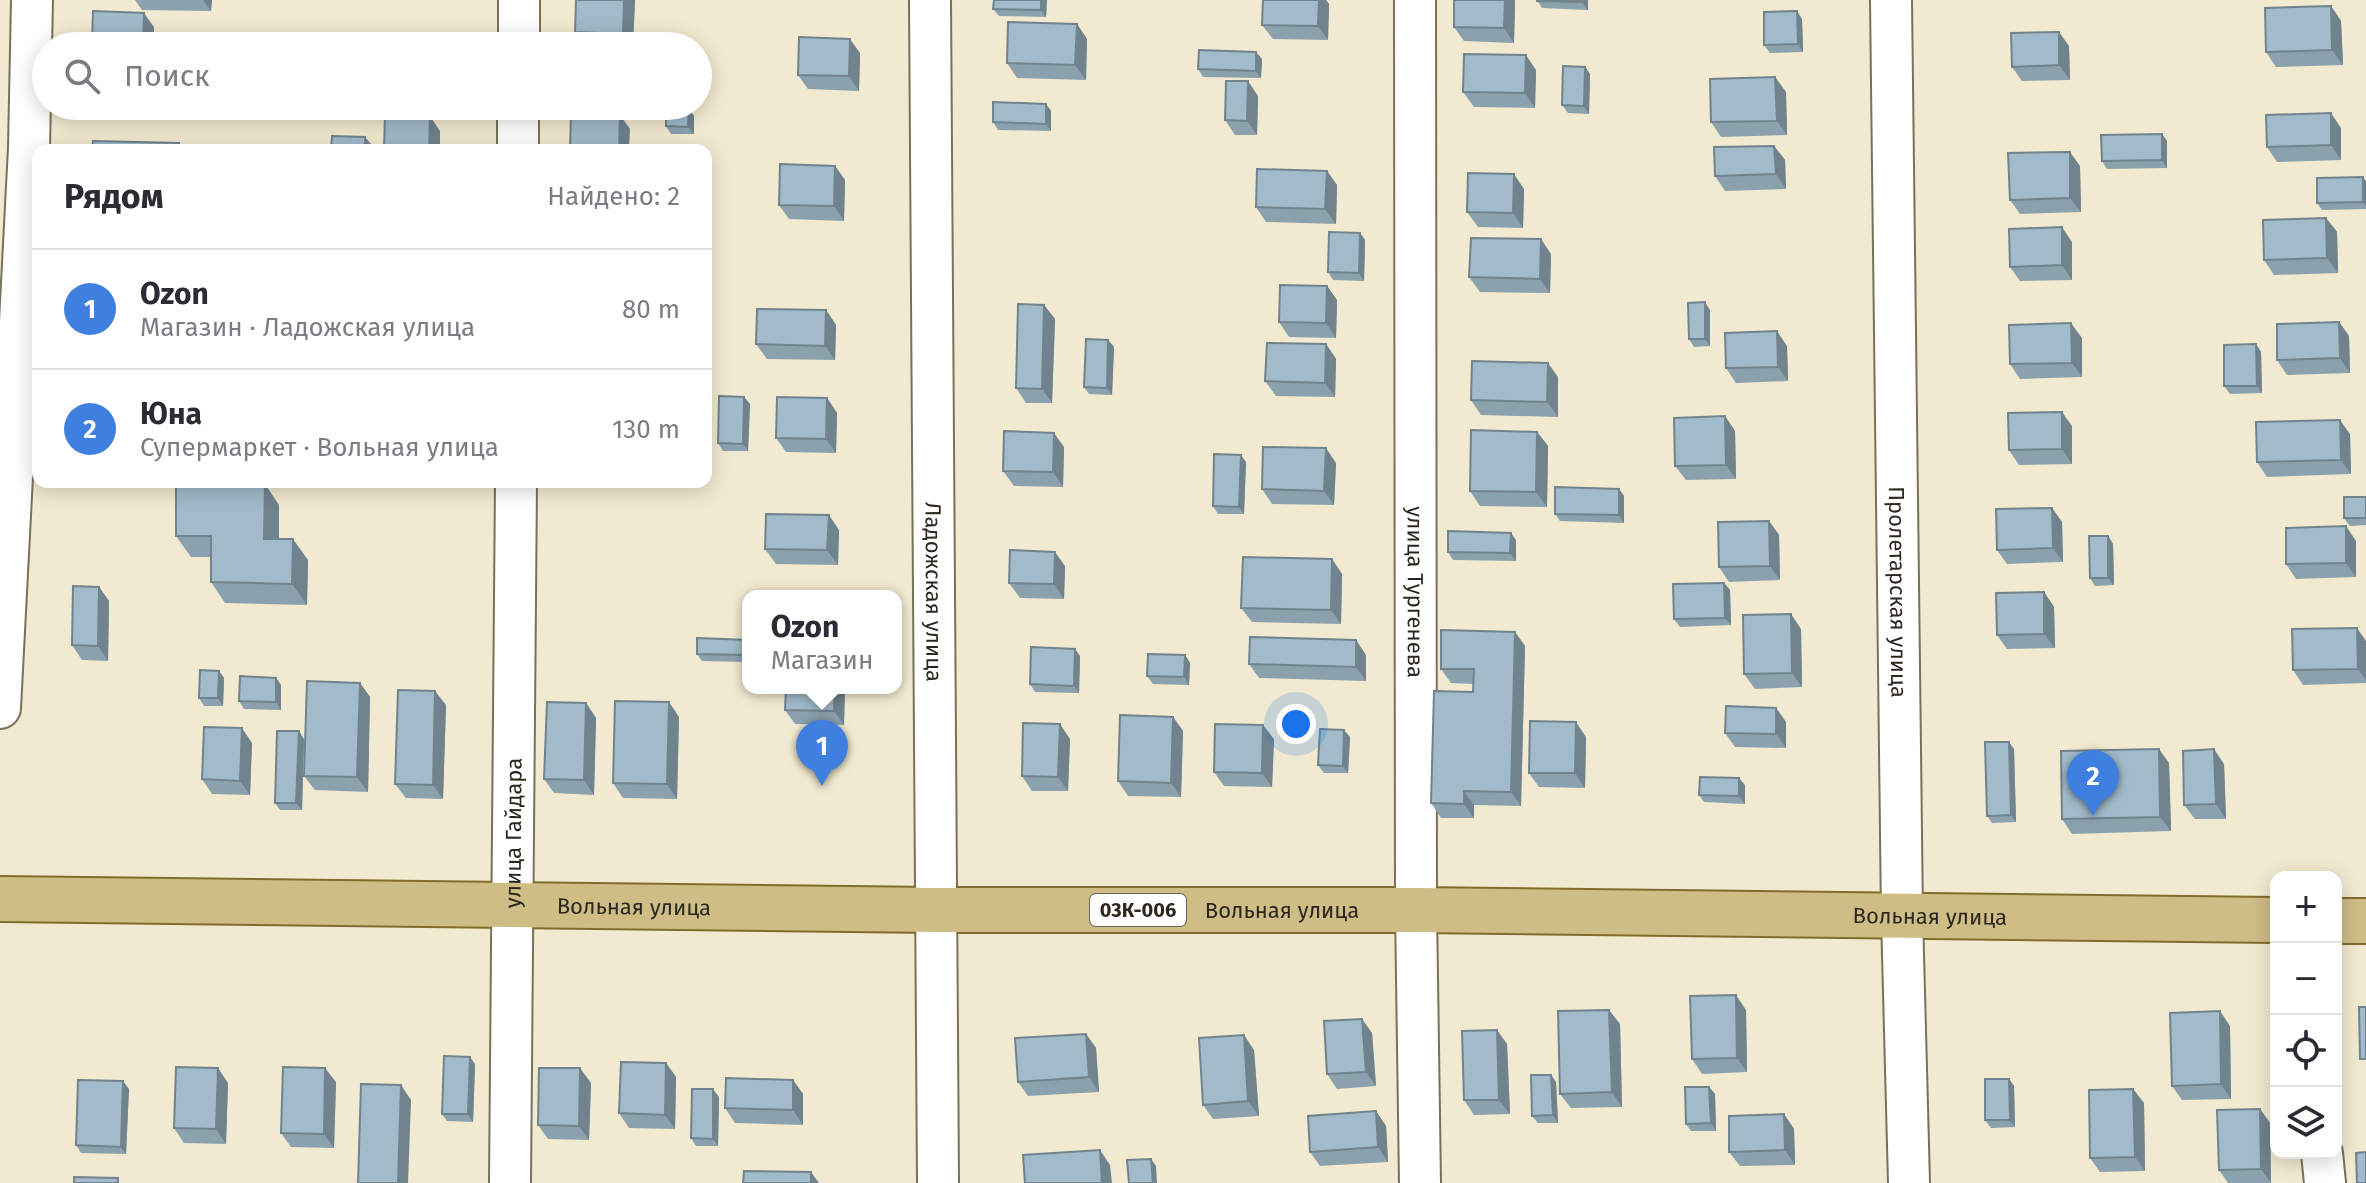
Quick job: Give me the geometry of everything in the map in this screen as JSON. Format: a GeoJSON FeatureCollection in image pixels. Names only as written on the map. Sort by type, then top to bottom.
{"type":"FeatureCollection","features":[{"type":"Feature","properties":{"kind":"main road","name":"Вольная улица"},"geometry":{"type":"LineString","coordinates":[[0,899],[2270,920]]}},
{"type":"Feature","properties":{"kind":"main road"},"geometry":{"type":"LineString","coordinates":[[2342,921],[2366,921]]}},
{"type":"Feature","properties":{"kind":"street"},"geometry":{"type":"LineString","coordinates":[[0,708],[29,148],[32,0]]}},
{"type":"Feature","properties":{"kind":"street"},"geometry":{"type":"LineString","coordinates":[[519,0],[519,32]]}},
{"type":"Feature","properties":{"kind":"street","name":"Ладожская улица"},"geometry":{"type":"LineString","coordinates":[[930,0],[938,1183]]}},
{"type":"Feature","properties":{"kind":"street","name":"улица Тургенева"},"geometry":{"type":"LineString","coordinates":[[1415,0],[1416,910],[1420,1183]]}},
{"type":"Feature","properties":{"kind":"street","name":"Пролетарская улица"},"geometry":{"type":"LineString","coordinates":[[1891,0],[1902,916],[1909,1183]]}},
{"type":"Feature","properties":{"kind":"street"},"geometry":{"type":"LineString","coordinates":[[518,120],[518,144]]}},
{"type":"Feature","properties":{"kind":"street","name":"улица Гайдара"},"geometry":{"type":"LineString","coordinates":[[510,1183],[516,488]]}},
{"type":"Feature","properties":{"kind":"street"},"geometry":{"type":"LineString","coordinates":[[2323,1159],[2325,1183]]}},
{"type":"Feature","properties":{"kind":"building"},"geometry":{"type":"Polygon","coordinates":[[[576,0],[624,0],[623,32],[575,32],[576,0]]]}},
{"type":"Feature","properties":{"kind":"building"},"geometry":{"type":"Polygon","coordinates":[[[994,0],[1041,0],[1041,10],[993,9],[994,0]]]}},
{"type":"Feature","properties":{"kind":"building"},"geometry":{"type":"Polygon","coordinates":[[[1263,0],[1319,0],[1318,26],[1262,25],[1263,0]]]}},
{"type":"Feature","properties":{"kind":"building"},"geometry":{"type":"Polygon","coordinates":[[[1454,0],[1505,0],[1504,28],[1454,27],[1454,0]]]}},
{"type":"Feature","properties":{"kind":"building"},"geometry":{"type":"Polygon","coordinates":[[[1582,0],[1582,2],[1537,1],[1582,0]]]}},
{"type":"Feature","properties":{"kind":"building"},"geometry":{"type":"Polygon","coordinates":[[[2331,6],[2332,50],[2266,52],[2265,8],[2331,6]]]}},
{"type":"Feature","properties":{"kind":"building"},"geometry":{"type":"Polygon","coordinates":[[[93,11],[144,13],[143,32],[92,32],[93,11]]]}},
{"type":"Feature","properties":{"kind":"building"},"geometry":{"type":"Polygon","coordinates":[[[1797,11],[1798,44],[1764,45],[1764,12],[1797,11]]]}},
{"type":"Feature","properties":{"kind":"building"},"geometry":{"type":"Polygon","coordinates":[[[1008,22],[1077,24],[1075,65],[1007,63],[1008,22]]]}},
{"type":"Feature","properties":{"kind":"building"},"geometry":{"type":"Polygon","coordinates":[[[2059,32],[2059,65],[2012,67],[2011,33],[2059,32]]]}},
{"type":"Feature","properties":{"kind":"building"},"geometry":{"type":"Polygon","coordinates":[[[799,37],[850,39],[849,76],[798,75],[799,37]]]}},
{"type":"Feature","properties":{"kind":"building"},"geometry":{"type":"Polygon","coordinates":[[[1199,50],[1256,52],[1256,71],[1198,69],[1199,50]]]}},
{"type":"Feature","properties":{"kind":"building"},"geometry":{"type":"Polygon","coordinates":[[[1464,54],[1526,55],[1525,93],[1463,92],[1464,54]]]}},
{"type":"Feature","properties":{"kind":"building"},"geometry":{"type":"Polygon","coordinates":[[[1563,66],[1585,67],[1584,106],[1562,105],[1563,66]]]}},
{"type":"Feature","properties":{"kind":"building"},"geometry":{"type":"Polygon","coordinates":[[[1775,77],[1777,121],[1711,122],[1710,79],[1775,77]]]}},
{"type":"Feature","properties":{"kind":"building"},"geometry":{"type":"Polygon","coordinates":[[[1226,81],[1248,81],[1247,121],[1225,120],[1226,81]]]}},
{"type":"Feature","properties":{"kind":"building"},"geometry":{"type":"Polygon","coordinates":[[[993,102],[1046,104],[1046,124],[993,122],[993,102]]]}},
{"type":"Feature","properties":{"kind":"building"},"geometry":{"type":"Polygon","coordinates":[[[2331,113],[2331,145],[2267,147],[2266,115],[2331,113]]]}},
{"type":"Feature","properties":{"kind":"building"},"geometry":{"type":"Polygon","coordinates":[[[385,120],[430,120],[429,144],[384,144],[385,120]]]}},
{"type":"Feature","properties":{"kind":"building"},"geometry":{"type":"Polygon","coordinates":[[[571,120],[620,120],[619,144],[570,144],[571,120]]]}},
{"type":"Feature","properties":{"kind":"building"},"geometry":{"type":"Polygon","coordinates":[[[666,120],[688,120],[688,127],[666,126],[666,120]]]}},
{"type":"Feature","properties":{"kind":"building"},"geometry":{"type":"Polygon","coordinates":[[[2162,134],[2162,160],[2102,161],[2101,135],[2162,134]]]}},
{"type":"Feature","properties":{"kind":"building"},"geometry":{"type":"Polygon","coordinates":[[[332,136],[365,137],[365,144],[331,144],[332,136]]]}},
{"type":"Feature","properties":{"kind":"building"},"geometry":{"type":"Polygon","coordinates":[[[93,141],[179,143],[179,144],[93,144],[93,141]]]}},
{"type":"Feature","properties":{"kind":"building"},"geometry":{"type":"Polygon","coordinates":[[[1774,146],[1776,174],[1715,176],[1714,147],[1774,146]]]}},
{"type":"Feature","properties":{"kind":"building"},"geometry":{"type":"Polygon","coordinates":[[[2070,152],[2070,198],[2010,200],[2008,153],[2070,152]]]}},
{"type":"Feature","properties":{"kind":"building"},"geometry":{"type":"Polygon","coordinates":[[[780,164],[835,166],[834,206],[779,205],[780,164]]]}},
{"type":"Feature","properties":{"kind":"building"},"geometry":{"type":"Polygon","coordinates":[[[1257,169],[1327,171],[1325,209],[1256,207],[1257,169]]]}},
{"type":"Feature","properties":{"kind":"building"},"geometry":{"type":"Polygon","coordinates":[[[1468,173],[1514,174],[1513,213],[1467,212],[1468,173]]]}},
{"type":"Feature","properties":{"kind":"building"},"geometry":{"type":"Polygon","coordinates":[[[2363,177],[2363,202],[2317,203],[2317,178],[2363,177]]]}},
{"type":"Feature","properties":{"kind":"building"},"geometry":{"type":"Polygon","coordinates":[[[2326,218],[2327,258],[2264,260],[2263,220],[2326,218]]]}},
{"type":"Feature","properties":{"kind":"building"},"geometry":{"type":"Polygon","coordinates":[[[2062,227],[2062,265],[2010,267],[2009,229],[2062,227]]]}},
{"type":"Feature","properties":{"kind":"building"},"geometry":{"type":"Polygon","coordinates":[[[1329,232],[1360,233],[1359,273],[1328,272],[1329,232]]]}},
{"type":"Feature","properties":{"kind":"building"},"geometry":{"type":"Polygon","coordinates":[[[1471,238],[1541,239],[1540,279],[1469,277],[1471,238]]]}},
{"type":"Feature","properties":{"kind":"building"},"geometry":{"type":"Polygon","coordinates":[[[1280,285],[1327,286],[1326,323],[1279,322],[1280,285]]]}},
{"type":"Feature","properties":{"kind":"building"},"geometry":{"type":"Polygon","coordinates":[[[1705,302],[1705,339],[1689,339],[1688,303],[1705,302]]]}},
{"type":"Feature","properties":{"kind":"building"},"geometry":{"type":"Polygon","coordinates":[[[1018,304],[1044,305],[1042,389],[1016,388],[1018,304]]]}},
{"type":"Feature","properties":{"kind":"building"},"geometry":{"type":"Polygon","coordinates":[[[757,309],[826,310],[825,346],[756,344],[757,309]]]}},
{"type":"Feature","properties":{"kind":"building"},"geometry":{"type":"Polygon","coordinates":[[[2339,322],[2340,358],[2277,360],[2277,324],[2339,322]]]}},
{"type":"Feature","properties":{"kind":"building"},"geometry":{"type":"Polygon","coordinates":[[[2071,323],[2072,363],[2010,364],[2009,325],[2071,323]]]}},
{"type":"Feature","properties":{"kind":"building"},"geometry":{"type":"Polygon","coordinates":[[[1777,331],[1778,367],[1726,368],[1725,333],[1777,331]]]}},
{"type":"Feature","properties":{"kind":"building"},"geometry":{"type":"Polygon","coordinates":[[[1086,339],[1108,340],[1107,388],[1084,387],[1086,339]]]}},
{"type":"Feature","properties":{"kind":"building"},"geometry":{"type":"Polygon","coordinates":[[[1267,343],[1326,344],[1325,383],[1265,381],[1267,343]]]}},
{"type":"Feature","properties":{"kind":"building"},"geometry":{"type":"Polygon","coordinates":[[[2256,344],[2257,386],[2224,386],[2224,345],[2256,344]]]}},
{"type":"Feature","properties":{"kind":"building"},"geometry":{"type":"Polygon","coordinates":[[[1472,361],[1548,363],[1547,402],[1471,400],[1472,361]]]}},
{"type":"Feature","properties":{"kind":"building"},"geometry":{"type":"Polygon","coordinates":[[[719,396],[744,397],[743,444],[718,443],[719,396]]]}},
{"type":"Feature","properties":{"kind":"building"},"geometry":{"type":"Polygon","coordinates":[[[777,397],[827,398],[826,439],[776,438],[777,397]]]}},
{"type":"Feature","properties":{"kind":"building"},"geometry":{"type":"Polygon","coordinates":[[[2062,412],[2062,449],[2009,450],[2008,413],[2062,412]]]}},
{"type":"Feature","properties":{"kind":"building"},"geometry":{"type":"Polygon","coordinates":[[[1725,416],[1726,465],[1675,466],[1674,418],[1725,416]]]}},
{"type":"Feature","properties":{"kind":"building"},"geometry":{"type":"Polygon","coordinates":[[[2340,420],[2341,460],[2257,462],[2256,422],[2340,420]]]}},
{"type":"Feature","properties":{"kind":"building"},"geometry":{"type":"Polygon","coordinates":[[[1471,430],[1537,432],[1536,492],[1470,491],[1471,430]]]}},
{"type":"Feature","properties":{"kind":"building"},"geometry":{"type":"Polygon","coordinates":[[[1004,431],[1054,433],[1053,472],[1003,471],[1004,431]]]}},
{"type":"Feature","properties":{"kind":"building"},"geometry":{"type":"Polygon","coordinates":[[[1263,447],[1326,448],[1324,491],[1262,489],[1263,447]]]}},
{"type":"Feature","properties":{"kind":"building"},"geometry":{"type":"Polygon","coordinates":[[[1214,454],[1241,455],[1239,507],[1213,506],[1214,454]]]}},
{"type":"Feature","properties":{"kind":"building"},"geometry":{"type":"Polygon","coordinates":[[[1555,487],[1619,489],[1619,515],[1555,514],[1555,487]]]}},
{"type":"Feature","properties":{"kind":"building"},"geometry":{"type":"Polygon","coordinates":[[[176,488],[265,488],[264,539],[293,539],[292,584],[211,582],[211,536],[176,536],[176,488]]]}},
{"type":"Feature","properties":{"kind":"building"},"geometry":{"type":"Polygon","coordinates":[[[2344,497],[2366,497],[2366,518],[2344,518],[2344,497]]]}},
{"type":"Feature","properties":{"kind":"building"},"geometry":{"type":"Polygon","coordinates":[[[2052,508],[2053,548],[1997,550],[1996,509],[2052,508]]]}},
{"type":"Feature","properties":{"kind":"building"},"geometry":{"type":"Polygon","coordinates":[[[766,514],[829,515],[827,550],[765,549],[766,514]]]}},
{"type":"Feature","properties":{"kind":"building"},"geometry":{"type":"Polygon","coordinates":[[[1769,521],[1770,566],[1719,567],[1718,522],[1769,521]]]}},
{"type":"Feature","properties":{"kind":"building"},"geometry":{"type":"Polygon","coordinates":[[[2346,526],[2346,563],[2286,564],[2286,528],[2346,526]]]}},
{"type":"Feature","properties":{"kind":"building"},"geometry":{"type":"Polygon","coordinates":[[[1448,531],[1511,533],[1510,553],[1448,552],[1448,531]]]}},
{"type":"Feature","properties":{"kind":"building"},"geometry":{"type":"Polygon","coordinates":[[[2089,536],[2108,536],[2108,578],[2090,578],[2089,536]]]}},
{"type":"Feature","properties":{"kind":"building"},"geometry":{"type":"Polygon","coordinates":[[[1010,550],[1055,552],[1054,584],[1009,583],[1010,550]]]}},
{"type":"Feature","properties":{"kind":"building"},"geometry":{"type":"Polygon","coordinates":[[[1243,557],[1332,559],[1331,610],[1241,608],[1243,557]]]}},
{"type":"Feature","properties":{"kind":"building"},"geometry":{"type":"Polygon","coordinates":[[[1724,583],[1725,618],[1674,619],[1673,584],[1724,583]]]}},
{"type":"Feature","properties":{"kind":"building"},"geometry":{"type":"Polygon","coordinates":[[[73,586],[99,587],[98,646],[72,645],[73,586]]]}},
{"type":"Feature","properties":{"kind":"building"},"geometry":{"type":"Polygon","coordinates":[[[2044,592],[2044,634],[1997,635],[1996,593],[2044,592]]]}},
{"type":"Feature","properties":{"kind":"building"},"geometry":{"type":"Polygon","coordinates":[[[1791,614],[1792,673],[1744,674],[1743,615],[1791,614]]]}},
{"type":"Feature","properties":{"kind":"building"},"geometry":{"type":"Polygon","coordinates":[[[2357,628],[2358,669],[2293,670],[2292,629],[2357,628]]]}},
{"type":"Feature","properties":{"kind":"building"},"geometry":{"type":"Polygon","coordinates":[[[1441,630],[1515,632],[1511,792],[1464,791],[1464,804],[1431,803],[1434,691],[1473,692],[1474,669],[1441,669],[1441,630]]]}},
{"type":"Feature","properties":{"kind":"building"},"geometry":{"type":"Polygon","coordinates":[[[1250,637],[1356,640],[1356,667],[1249,664],[1250,637]]]}},
{"type":"Feature","properties":{"kind":"building"},"geometry":{"type":"Polygon","coordinates":[[[697,638],[742,640],[742,655],[697,654],[697,638]]]}},
{"type":"Feature","properties":{"kind":"building"},"geometry":{"type":"Polygon","coordinates":[[[1031,647],[1075,649],[1074,686],[1030,684],[1031,647]]]}},
{"type":"Feature","properties":{"kind":"building"},"geometry":{"type":"Polygon","coordinates":[[[1148,654],[1185,655],[1184,677],[1147,676],[1148,654]]]}},
{"type":"Feature","properties":{"kind":"building"},"geometry":{"type":"Polygon","coordinates":[[[200,670],[219,671],[218,698],[199,698],[200,670]]]}},
{"type":"Feature","properties":{"kind":"building"},"geometry":{"type":"Polygon","coordinates":[[[240,676],[276,678],[276,702],[239,701],[240,676]]]}},
{"type":"Feature","properties":{"kind":"building"},"geometry":{"type":"Polygon","coordinates":[[[307,681],[360,683],[357,777],[304,776],[307,681]]]}},
{"type":"Feature","properties":{"kind":"building"},"geometry":{"type":"Polygon","coordinates":[[[398,690],[435,691],[433,785],[395,784],[398,690]]]}},
{"type":"Feature","properties":{"kind":"building"},"geometry":{"type":"Polygon","coordinates":[[[786,694],[835,694],[834,711],[785,710],[786,694]]]}},
{"type":"Feature","properties":{"kind":"building"},"geometry":{"type":"Polygon","coordinates":[[[615,701],[669,702],[667,784],[613,783],[615,701]]]}},
{"type":"Feature","properties":{"kind":"building"},"geometry":{"type":"Polygon","coordinates":[[[547,702],[586,703],[584,780],[544,779],[547,702]]]}},
{"type":"Feature","properties":{"kind":"building"},"geometry":{"type":"Polygon","coordinates":[[[1726,706],[1776,708],[1776,734],[1725,733],[1726,706]]]}},
{"type":"Feature","properties":{"kind":"building"},"geometry":{"type":"Polygon","coordinates":[[[1120,715],[1173,717],[1171,783],[1118,781],[1120,715]]]}},
{"type":"Feature","properties":{"kind":"building"},"geometry":{"type":"Polygon","coordinates":[[[1530,721],[1576,722],[1575,773],[1529,773],[1530,721]]]}},
{"type":"Feature","properties":{"kind":"building"},"geometry":{"type":"Polygon","coordinates":[[[1023,723],[1060,724],[1058,777],[1022,776],[1023,723]]]}},
{"type":"Feature","properties":{"kind":"building"},"geometry":{"type":"Polygon","coordinates":[[[1215,724],[1263,725],[1262,773],[1214,772],[1215,724]]]}},
{"type":"Feature","properties":{"kind":"building"},"geometry":{"type":"Polygon","coordinates":[[[204,727],[242,728],[240,781],[202,779],[204,727]]]}},
{"type":"Feature","properties":{"kind":"building"},"geometry":{"type":"Polygon","coordinates":[[[1320,729],[1344,730],[1343,766],[1318,765],[1320,729]]]}},
{"type":"Feature","properties":{"kind":"building"},"geometry":{"type":"Polygon","coordinates":[[[277,731],[299,731],[296,803],[275,803],[277,731]]]}},
{"type":"Feature","properties":{"kind":"building"},"geometry":{"type":"Polygon","coordinates":[[[1985,742],[2009,742],[2011,815],[1987,816],[1985,742]]]}},
{"type":"Feature","properties":{"kind":"building"},"geometry":{"type":"Polygon","coordinates":[[[2159,749],[2160,817],[2062,819],[2061,751],[2159,749]]]}},
{"type":"Feature","properties":{"kind":"building"},"geometry":{"type":"Polygon","coordinates":[[[2214,749],[2216,804],[2184,805],[2183,751],[2214,749]]]}},
{"type":"Feature","properties":{"kind":"building"},"geometry":{"type":"Polygon","coordinates":[[[1700,777],[1739,778],[1739,796],[1699,795],[1700,777]]]}},
{"type":"Feature","properties":{"kind":"building"},"geometry":{"type":"Polygon","coordinates":[[[1736,995],[1737,1058],[1692,1059],[1690,996],[1736,995]]]}},
{"type":"Feature","properties":{"kind":"building"},"geometry":{"type":"Polygon","coordinates":[[[2359,1007],[2366,1007],[2366,1059],[2360,1059],[2359,1007]]]}},
{"type":"Feature","properties":{"kind":"building"},"geometry":{"type":"Polygon","coordinates":[[[1609,1010],[1612,1092],[1560,1094],[1558,1011],[1609,1010]]]}},
{"type":"Feature","properties":{"kind":"building"},"geometry":{"type":"Polygon","coordinates":[[[2220,1011],[2221,1084],[2172,1086],[2170,1013],[2220,1011]]]}},
{"type":"Feature","properties":{"kind":"building"},"geometry":{"type":"Polygon","coordinates":[[[1362,1019],[1366,1072],[1327,1074],[1324,1021],[1362,1019]]]}},
{"type":"Feature","properties":{"kind":"building"},"geometry":{"type":"Polygon","coordinates":[[[1497,1030],[1499,1100],[1464,1100],[1462,1031],[1497,1030]]]}},
{"type":"Feature","properties":{"kind":"building"},"geometry":{"type":"Polygon","coordinates":[[[1086,1034],[1089,1077],[1018,1082],[1015,1038],[1086,1034]]]}},
{"type":"Feature","properties":{"kind":"building"},"geometry":{"type":"Polygon","coordinates":[[[1244,1035],[1248,1101],[1203,1105],[1199,1038],[1244,1035]]]}},
{"type":"Feature","properties":{"kind":"building"},"geometry":{"type":"Polygon","coordinates":[[[444,1056],[470,1057],[468,1114],[442,1114],[444,1056]]]}},
{"type":"Feature","properties":{"kind":"building"},"geometry":{"type":"Polygon","coordinates":[[[621,1062],[666,1063],[665,1115],[619,1113],[621,1062]]]}},
{"type":"Feature","properties":{"kind":"building"},"geometry":{"type":"Polygon","coordinates":[[[176,1067],[218,1068],[216,1129],[174,1128],[176,1067]]]}},
{"type":"Feature","properties":{"kind":"building"},"geometry":{"type":"Polygon","coordinates":[[[283,1067],[325,1068],[324,1134],[281,1133],[283,1067]]]}},
{"type":"Feature","properties":{"kind":"building"},"geometry":{"type":"Polygon","coordinates":[[[539,1068],[580,1068],[579,1126],[538,1125],[539,1068]]]}},
{"type":"Feature","properties":{"kind":"building"},"geometry":{"type":"Polygon","coordinates":[[[1531,1075],[1551,1075],[1553,1115],[1532,1116],[1531,1075]]]}},
{"type":"Feature","properties":{"kind":"building"},"geometry":{"type":"Polygon","coordinates":[[[726,1078],[793,1080],[793,1110],[725,1108],[726,1078]]]}},
{"type":"Feature","properties":{"kind":"building"},"geometry":{"type":"Polygon","coordinates":[[[1985,1079],[2009,1079],[2010,1120],[1985,1120],[1985,1079]]]}},
{"type":"Feature","properties":{"kind":"building"},"geometry":{"type":"Polygon","coordinates":[[[78,1080],[123,1081],[121,1147],[76,1145],[78,1080]]]}},
{"type":"Feature","properties":{"kind":"building"},"geometry":{"type":"Polygon","coordinates":[[[361,1084],[401,1085],[398,1183],[358,1183],[361,1084]]]}},
{"type":"Feature","properties":{"kind":"building"},"geometry":{"type":"Polygon","coordinates":[[[1685,1087],[1709,1087],[1711,1123],[1686,1124],[1685,1087]]]}},
{"type":"Feature","properties":{"kind":"building"},"geometry":{"type":"Polygon","coordinates":[[[692,1089],[713,1089],[713,1139],[691,1138],[692,1089]]]}},
{"type":"Feature","properties":{"kind":"building"},"geometry":{"type":"Polygon","coordinates":[[[2133,1089],[2135,1157],[2090,1158],[2089,1090],[2133,1089]]]}},
{"type":"Feature","properties":{"kind":"building"},"geometry":{"type":"Polygon","coordinates":[[[2260,1109],[2261,1169],[2219,1170],[2217,1110],[2260,1109]]]}},
{"type":"Feature","properties":{"kind":"building"},"geometry":{"type":"Polygon","coordinates":[[[1376,1111],[1378,1147],[1310,1152],[1308,1116],[1376,1111]]]}},
{"type":"Feature","properties":{"kind":"building"},"geometry":{"type":"Polygon","coordinates":[[[1784,1114],[1785,1150],[1729,1152],[1729,1116],[1784,1114]]]}},
{"type":"Feature","properties":{"kind":"building"},"geometry":{"type":"Polygon","coordinates":[[[1100,1150],[1102,1183],[1025,1183],[1023,1155],[1100,1150]]]}},
{"type":"Feature","properties":{"kind":"building"},"geometry":{"type":"Polygon","coordinates":[[[2366,1152],[2366,1183],[2357,1183],[2356,1153],[2366,1152]]]}},
{"type":"Feature","properties":{"kind":"building"},"geometry":{"type":"Polygon","coordinates":[[[1151,1159],[1153,1183],[1129,1183],[1127,1160],[1151,1159]]]}},
{"type":"Feature","properties":{"kind":"building"},"geometry":{"type":"Polygon","coordinates":[[[744,1171],[811,1172],[811,1183],[743,1183],[744,1171]]]}},
{"type":"Feature","properties":{"kind":"building"},"geometry":{"type":"Polygon","coordinates":[[[74,1177],[118,1178],[118,1183],[74,1183],[74,1177]]]}},
{"type":"Feature","properties":{"kind":"place","name":"Ozon"},"geometry":{"type":"Point","coordinates":[822,786]}},
{"type":"Feature","properties":{"kind":"place","name":"Юна"},"geometry":{"type":"Point","coordinates":[2093,816]}}]}
